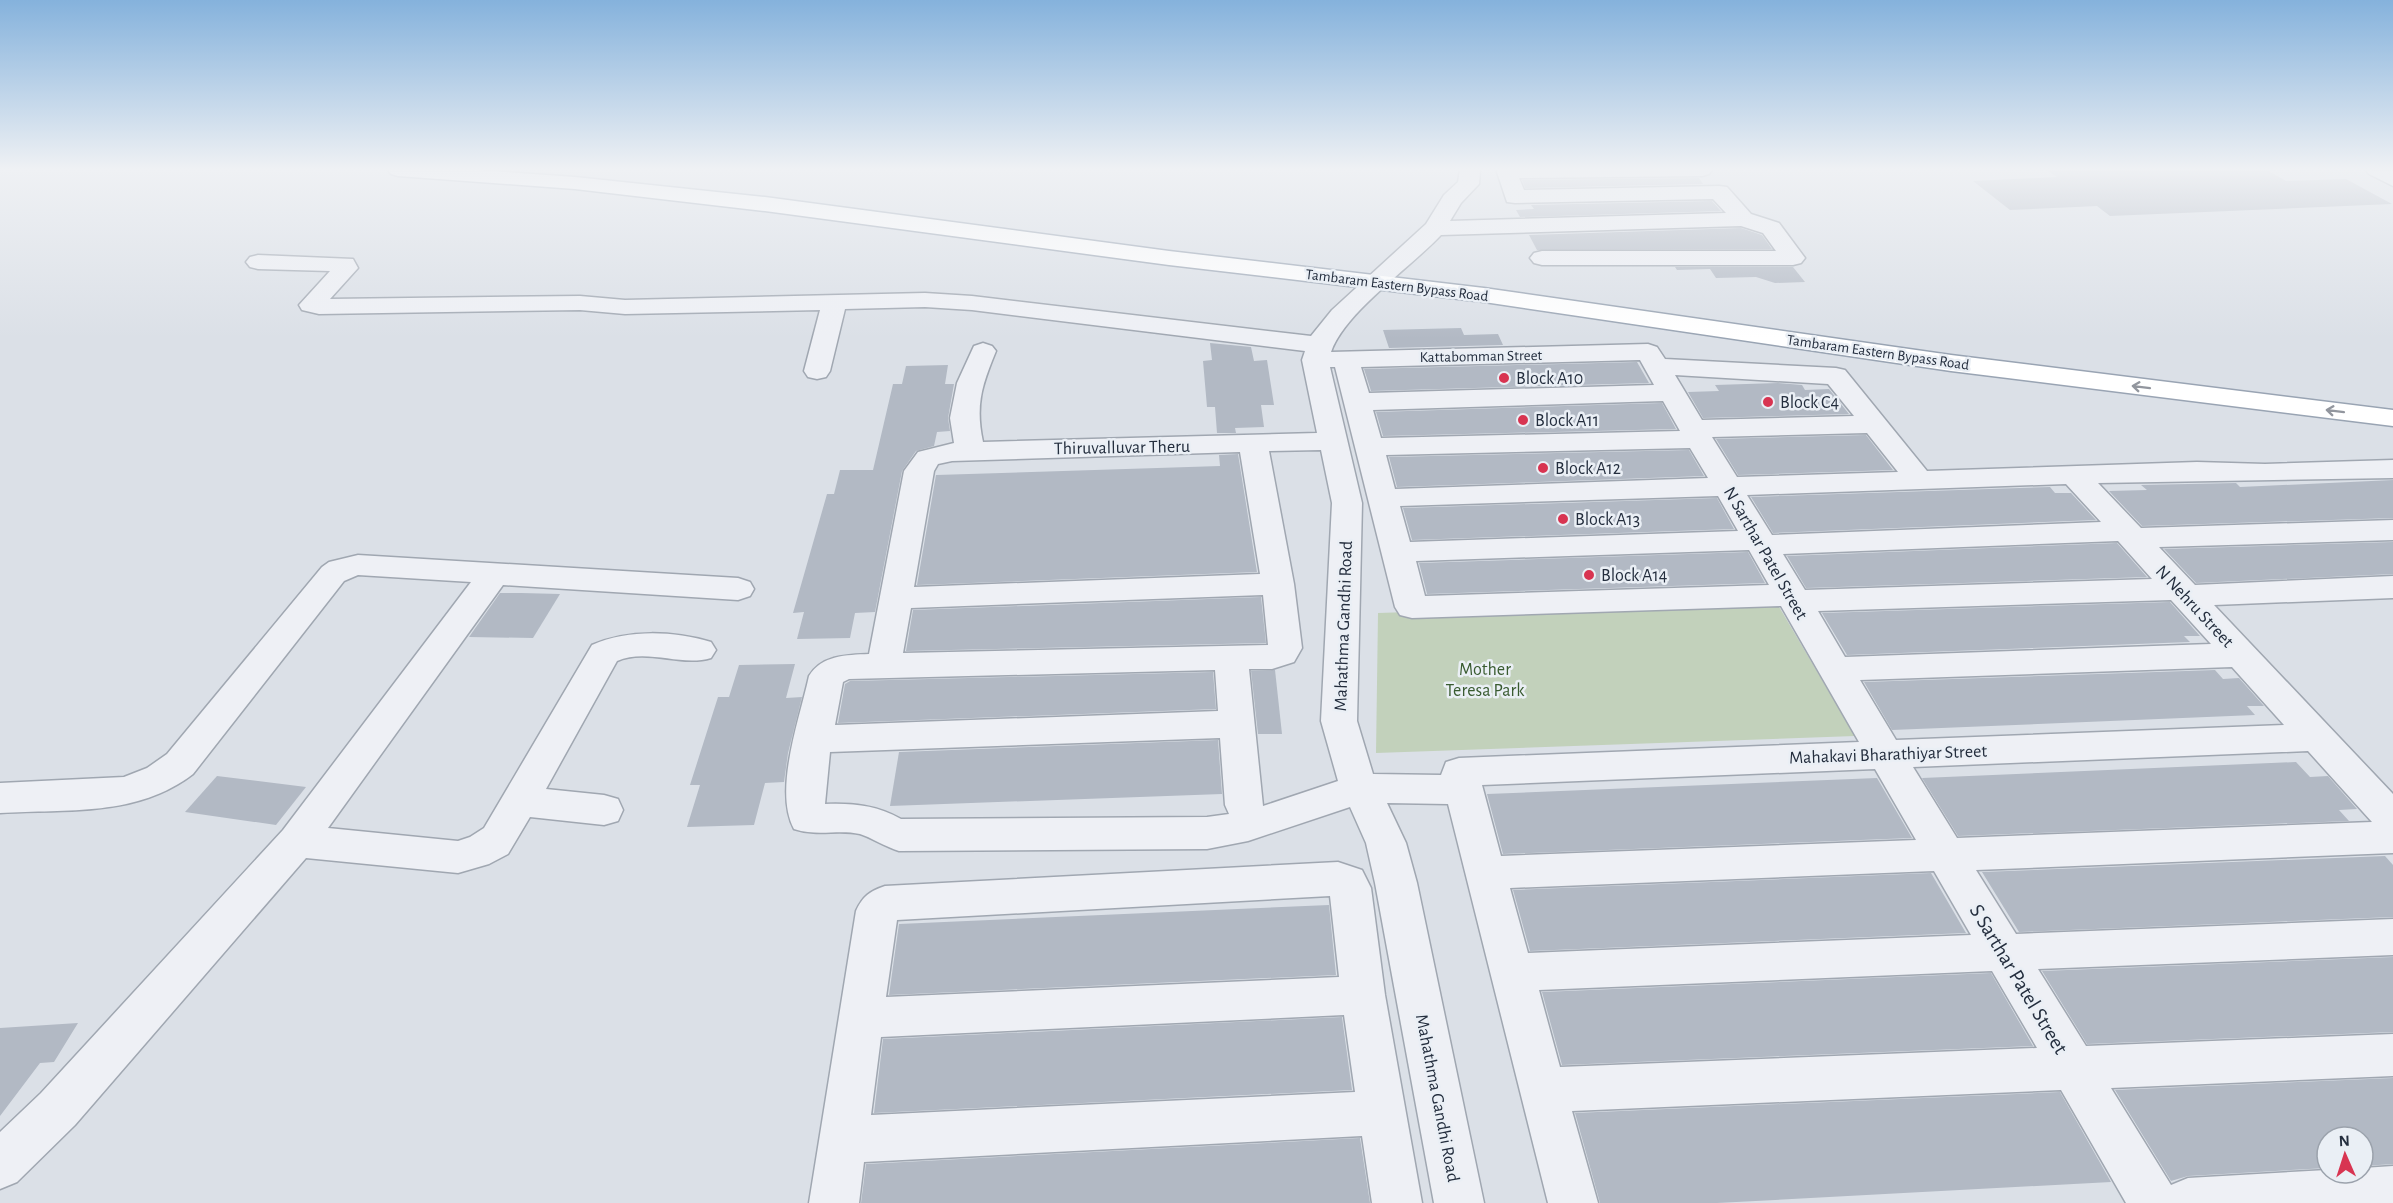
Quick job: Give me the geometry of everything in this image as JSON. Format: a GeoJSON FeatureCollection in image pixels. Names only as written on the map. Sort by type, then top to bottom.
{"type":"FeatureCollection","features":[{"type":"Feature","properties":{"kind":"main road","name":"Tambaram Eastern Bypass Road"},"geometry":{"type":"LineString","coordinates":[[929,226],[1169,258],[1600,296],[1950,345],[2393,399]]}},
{"type":"Feature","properties":{"kind":"main road","name":"Tambaram Eastern Bypass Road"},"geometry":{"type":"LineString","coordinates":[[1041,226],[1385,276],[1484,295],[1962,364],[2393,418]]}},
{"type":"Feature","properties":{"kind":"street"},"geometry":{"type":"LineString","coordinates":[[1492,226],[1435,228],[1341,315],[1323,337],[1327,355],[1358,402],[1412,607],[2393,587]]}},
{"type":"Feature","properties":{"kind":"street"},"geometry":{"type":"LineString","coordinates":[[1542,258],[1793,258],[1771,228],[1765,226]]}},
{"type":"Feature","properties":{"kind":"street","name":"Kattabomman Street"},"geometry":{"type":"LineString","coordinates":[[258,262],[345,264],[346,268],[310,305],[319,307],[580,303],[625,307],[925,300],[972,303],[1327,355],[1659,370]]}},
{"type":"Feature","properties":{"kind":"street"},"geometry":{"type":"LineString","coordinates":[[817,371],[834,303]]}},
{"type":"Feature","properties":{"kind":"street"},"geometry":{"type":"LineString","coordinates":[[970,451],[964,418],[970,383],[983,351]]}},
{"type":"Feature","properties":{"kind":"street","name":"Mahathma Gandhi Road"},"geometry":{"type":"LineString","coordinates":[[1327,355],[1332,441],[1347,503],[1339,721],[1361,788],[1386,843],[1396,883],[1459,1203]]}},
{"type":"Feature","properties":{"kind":"street"},"geometry":{"type":"LineString","coordinates":[[1358,402],[1659,370],[1836,376],[1920,481]]}},
{"type":"Feature","properties":{"kind":"street","name":"N Sarthar Patel Street"},"geometry":{"type":"LineString","coordinates":[[1659,370],[1885,754]]}},
{"type":"Feature","properties":{"kind":"street"},"geometry":{"type":"LineString","coordinates":[[1370,447],[1696,434],[1874,423]]}},
{"type":"Feature","properties":{"kind":"street","name":"Thiruvalluvar Theru"},"geometry":{"type":"LineString","coordinates":[[896,598],[919,471],[928,458],[938,454],[970,451],[1332,441]]}},
{"type":"Feature","properties":{"kind":"street"},"geometry":{"type":"LineString","coordinates":[[1238,724],[815,739],[827,676],[842,667],[1232,658],[1282,654],[1285,648],[1278,584],[1253,444]]}},
{"type":"Feature","properties":{"kind":"street"},"geometry":{"type":"LineString","coordinates":[[1384,498],[2197,471],[2265,473],[2393,469]]}},
{"type":"Feature","properties":{"kind":"street","name":"N Nehru Street"},"geometry":{"type":"LineString","coordinates":[[2074,476],[2393,819]]}},
{"type":"Feature","properties":{"kind":"street"},"geometry":{"type":"LineString","coordinates":[[1398,552],[2393,530]]}},
{"type":"Feature","properties":{"kind":"street"},"geometry":{"type":"LineString","coordinates":[[0,798],[124,792],[160,779],[180,764],[333,574],[340,569],[358,565],[738,589]]}},
{"type":"Feature","properties":{"kind":"street"},"geometry":{"type":"LineString","coordinates":[[0,1165],[58,1109],[297,841],[495,573]]}},
{"type":"Feature","properties":{"kind":"street"},"geometry":{"type":"LineString","coordinates":[[884,665],[896,598],[1278,584]]}},
{"type":"Feature","properties":{"kind":"street"},"geometry":{"type":"LineString","coordinates":[[297,841],[458,857],[489,848],[498,838],[520,801],[604,652],[613,647],[627,645],[699,650]]}},
{"type":"Feature","properties":{"kind":"street"},"geometry":{"type":"LineString","coordinates":[[1835,669],[2240,655]]}},
{"type":"Feature","properties":{"kind":"street"},"geometry":{"type":"LineString","coordinates":[[1232,658],[1244,805]]}},
{"type":"Feature","properties":{"kind":"street","name":"Mahakavi Bharathiyar Street"},"geometry":{"type":"LineString","coordinates":[[815,739],[804,811],[808,818],[820,821],[867,820],[890,833],[899,835],[1207,832],[1248,826],[1361,788],[1885,754],[2316,736]]}},
{"type":"Feature","properties":{"kind":"street","name":"S Sarthar Patel Street"},"geometry":{"type":"LineString","coordinates":[[1885,754],[2154,1203]]}},
{"type":"Feature","properties":{"kind":"street"},"geometry":{"type":"LineString","coordinates":[[1462,781],[1573,1203]]}},
{"type":"Feature","properties":{"kind":"street"},"geometry":{"type":"LineString","coordinates":[[520,801],[604,810]]}},
{"type":"Feature","properties":{"kind":"street"},"geometry":{"type":"LineString","coordinates":[[1486,873],[2393,837]]}},
{"type":"Feature","properties":{"kind":"street"},"geometry":{"type":"LineString","coordinates":[[834,1203],[877,911],[889,901],[1338,879],[1348,882],[1350,888],[1363,995],[1397,1203]]}},
{"type":"Feature","properties":{"kind":"street"},"geometry":{"type":"LineString","coordinates":[[1512,972],[2393,937]]}},
{"type":"Feature","properties":{"kind":"street"},"geometry":{"type":"LineString","coordinates":[[862,1018],[1363,995]]}},
{"type":"Feature","properties":{"kind":"street"},"geometry":{"type":"LineString","coordinates":[[1543,1090],[2074,1070],[2393,1055]]}},
{"type":"Feature","properties":{"kind":"street"},"geometry":{"type":"LineString","coordinates":[[844,1140],[1382,1113]]}},
{"type":"Feature","properties":{"kind":"street"},"geometry":{"type":"LineString","coordinates":[[2188,1203],[2393,1191]]}},
{"type":"Feature","properties":{"kind":"green space","name":"Mother Teresa Park"},"geometry":{"type":"Polygon","coordinates":[[[1775,600],[1855,736],[1376,753],[1378,613],[1775,600]]]}},
{"type":"Feature","properties":{"kind":"building"},"geometry":{"type":"Polygon","coordinates":[[[1741,228],[1762,235],[1772,249],[1537,250],[1529,235],[1741,228]]]}},
{"type":"Feature","properties":{"kind":"building"},"geometry":{"type":"Polygon","coordinates":[[[1675,267],[1793,267],[1805,282],[1775,283],[1756,277],[1716,278],[1710,269],[1677,270],[1675,267]]]}},
{"type":"Feature","properties":{"kind":"building"},"geometry":{"type":"Polygon","coordinates":[[[1461,328],[1464,335],[1498,334],[1503,345],[1389,348],[1383,330],[1461,328]]]}},
{"type":"Feature","properties":{"kind":"building"},"geometry":{"type":"Polygon","coordinates":[[[1210,343],[1251,347],[1254,361],[1267,360],[1274,405],[1261,405],[1264,427],[1235,428],[1236,433],[1217,433],[1215,407],[1207,407],[1203,361],[1212,360],[1210,343]]]}},
{"type":"Feature","properties":{"kind":"building","name":"Block A10"},"geometry":{"type":"Polygon","coordinates":[[[1637,362],[1649,383],[1371,391],[1364,369],[1637,362]]]}},
{"type":"Feature","properties":{"kind":"building"},"geometry":{"type":"Polygon","coordinates":[[[948,365],[945,384],[954,384],[948,418],[950,431],[937,432],[934,446],[916,451],[902,471],[875,612],[855,613],[850,638],[797,639],[804,612],[793,613],[827,494],[834,494],[840,470],[873,470],[893,384],[902,384],[906,366],[948,365]]]}},
{"type":"Feature","properties":{"kind":"building","name":"Block C4"},"geometry":{"type":"Polygon","coordinates":[[[1778,383],[1802,385],[1805,390],[1829,389],[1849,414],[1703,418],[1688,392],[1719,391],[1715,385],[1778,383]]]}},
{"type":"Feature","properties":{"kind":"building","name":"Block A11"},"geometry":{"type":"Polygon","coordinates":[[[1662,403],[1676,429],[1383,436],[1376,412],[1662,403]]]}},
{"type":"Feature","properties":{"kind":"building"},"geometry":{"type":"Polygon","coordinates":[[[1866,435],[1893,470],[1738,475],[1716,439],[1866,435]]]}},
{"type":"Feature","properties":{"kind":"building","name":"Block A12"},"geometry":{"type":"Polygon","coordinates":[[[1689,450],[1704,476],[1397,487],[1389,457],[1689,450]]]}},
{"type":"Feature","properties":{"kind":"building"},"geometry":{"type":"Polygon","coordinates":[[[1238,454],[1257,572],[917,585],[936,475],[1220,466],[1219,455],[1238,454]]]}},
{"type":"Feature","properties":{"kind":"building"},"geometry":{"type":"Polygon","coordinates":[[[2393,480],[2393,518],[2142,526],[2109,491],[2147,490],[2141,485],[2236,483],[2240,487],[2393,480]]]}},
{"type":"Feature","properties":{"kind":"building"},"geometry":{"type":"Polygon","coordinates":[[[2050,487],[2055,493],[2071,493],[2096,520],[1773,533],[1751,497],[2050,487]]]}},
{"type":"Feature","properties":{"kind":"building","name":"Block A13"},"geometry":{"type":"Polygon","coordinates":[[[1717,498],[1734,529],[1412,540],[1403,508],[1717,498]]]}},
{"type":"Feature","properties":{"kind":"building"},"geometry":{"type":"Polygon","coordinates":[[[2393,542],[2393,574],[2196,583],[2164,549],[2393,542]]]}},
{"type":"Feature","properties":{"kind":"building"},"geometry":{"type":"Polygon","coordinates":[[[2117,543],[2147,577],[1806,588],[1787,556],[2117,543]]]}},
{"type":"Feature","properties":{"kind":"building","name":"Block A14"},"geometry":{"type":"Polygon","coordinates":[[[1748,552],[1765,583],[1427,594],[1419,563],[1748,552]]]}},
{"type":"Feature","properties":{"kind":"building"},"geometry":{"type":"Polygon","coordinates":[[[500,593],[560,594],[533,638],[469,637],[500,593]]]}},
{"type":"Feature","properties":{"kind":"building"},"geometry":{"type":"Polygon","coordinates":[[[1261,597],[1266,643],[906,651],[913,610],[1261,597]]]}},
{"type":"Feature","properties":{"kind":"building"},"geometry":{"type":"Polygon","coordinates":[[[2170,602],[2200,636],[2184,636],[2190,642],[1847,655],[1822,613],[2170,602]]]}},
{"type":"Feature","properties":{"kind":"building"},"geometry":{"type":"Polygon","coordinates":[[[795,664],[786,698],[802,697],[788,753],[784,782],[765,783],[754,825],[687,827],[700,785],[690,785],[718,697],[729,697],[739,665],[795,664]]]}},
{"type":"Feature","properties":{"kind":"building"},"geometry":{"type":"Polygon","coordinates":[[[1275,670],[1282,734],[1258,734],[1251,671],[1275,670]]]}},
{"type":"Feature","properties":{"kind":"building"},"geometry":{"type":"Polygon","coordinates":[[[2215,670],[2223,679],[2239,678],[2264,706],[2247,706],[2255,715],[1892,730],[1864,682],[2215,670]]]}},
{"type":"Feature","properties":{"kind":"building"},"geometry":{"type":"Polygon","coordinates":[[[1213,672],[1216,709],[838,723],[845,684],[850,681],[1213,672]]]}},
{"type":"Feature","properties":{"kind":"building"},"geometry":{"type":"Polygon","coordinates":[[[1218,740],[1222,794],[890,806],[899,752],[1218,740]]]}},
{"type":"Feature","properties":{"kind":"building"},"geometry":{"type":"Polygon","coordinates":[[[2296,762],[2310,777],[2328,776],[2357,809],[2339,810],[2349,821],[1958,836],[1922,778],[2296,762]]]}},
{"type":"Feature","properties":{"kind":"building"},"geometry":{"type":"Polygon","coordinates":[[[217,776],[306,787],[276,825],[185,812],[217,776]]]}},
{"type":"Feature","properties":{"kind":"building"},"geometry":{"type":"Polygon","coordinates":[[[1877,778],[1912,838],[1503,854],[1487,794],[1877,778]]]}},
{"type":"Feature","properties":{"kind":"building"},"geometry":{"type":"Polygon","coordinates":[[[2385,856],[2393,865],[2393,917],[2019,932],[1982,872],[2385,856]]]}},
{"type":"Feature","properties":{"kind":"building"},"geometry":{"type":"Polygon","coordinates":[[[1931,873],[1966,933],[1530,951],[1513,890],[1931,873]]]}},
{"type":"Feature","properties":{"kind":"building"},"geometry":{"type":"Polygon","coordinates":[[[1329,905],[1336,975],[889,995],[899,924],[1329,905]]]}},
{"type":"Feature","properties":{"kind":"building"},"geometry":{"type":"Polygon","coordinates":[[[2393,957],[2393,1032],[2087,1044],[2042,971],[2393,957]]]}},
{"type":"Feature","properties":{"kind":"building"},"geometry":{"type":"Polygon","coordinates":[[[1991,973],[2033,1046],[1562,1065],[1542,992],[1991,973]]]}},
{"type":"Feature","properties":{"kind":"building"},"geometry":{"type":"Polygon","coordinates":[[[1342,1017],[1352,1090],[874,1113],[883,1039],[1342,1017]]]}},
{"type":"Feature","properties":{"kind":"building"},"geometry":{"type":"Polygon","coordinates":[[[78,1023],[54,1062],[40,1063],[0,1116],[0,1028],[78,1023]]]}},
{"type":"Feature","properties":{"kind":"building"},"geometry":{"type":"Polygon","coordinates":[[[2393,1078],[2393,1164],[2375,1165],[2375,1125],[2315,1125],[2315,1169],[2188,1176],[2171,1181],[2115,1090],[2393,1078]]]}},
{"type":"Feature","properties":{"kind":"building"},"geometry":{"type":"Polygon","coordinates":[[[2060,1092],[2111,1182],[1717,1203],[1600,1203],[1575,1113],[2060,1092]]]}},
{"type":"Feature","properties":{"kind":"building"},"geometry":{"type":"Polygon","coordinates":[[[1360,1138],[1370,1203],[861,1203],[866,1164],[1360,1138]]]}},
{"type":"Feature","properties":{"kind":"place","name":"Block A10"},"geometry":{"type":"Point","coordinates":[1504,378]}},
{"type":"Feature","properties":{"kind":"place","name":"Block C4"},"geometry":{"type":"Point","coordinates":[1768,402]}},
{"type":"Feature","properties":{"kind":"place","name":"Block A11"},"geometry":{"type":"Point","coordinates":[1523,420]}},
{"type":"Feature","properties":{"kind":"place","name":"Block A12"},"geometry":{"type":"Point","coordinates":[1543,468]}},
{"type":"Feature","properties":{"kind":"place","name":"Block A13"},"geometry":{"type":"Point","coordinates":[1563,519]}},
{"type":"Feature","properties":{"kind":"place","name":"Block A14"},"geometry":{"type":"Point","coordinates":[1589,575]}}]}
